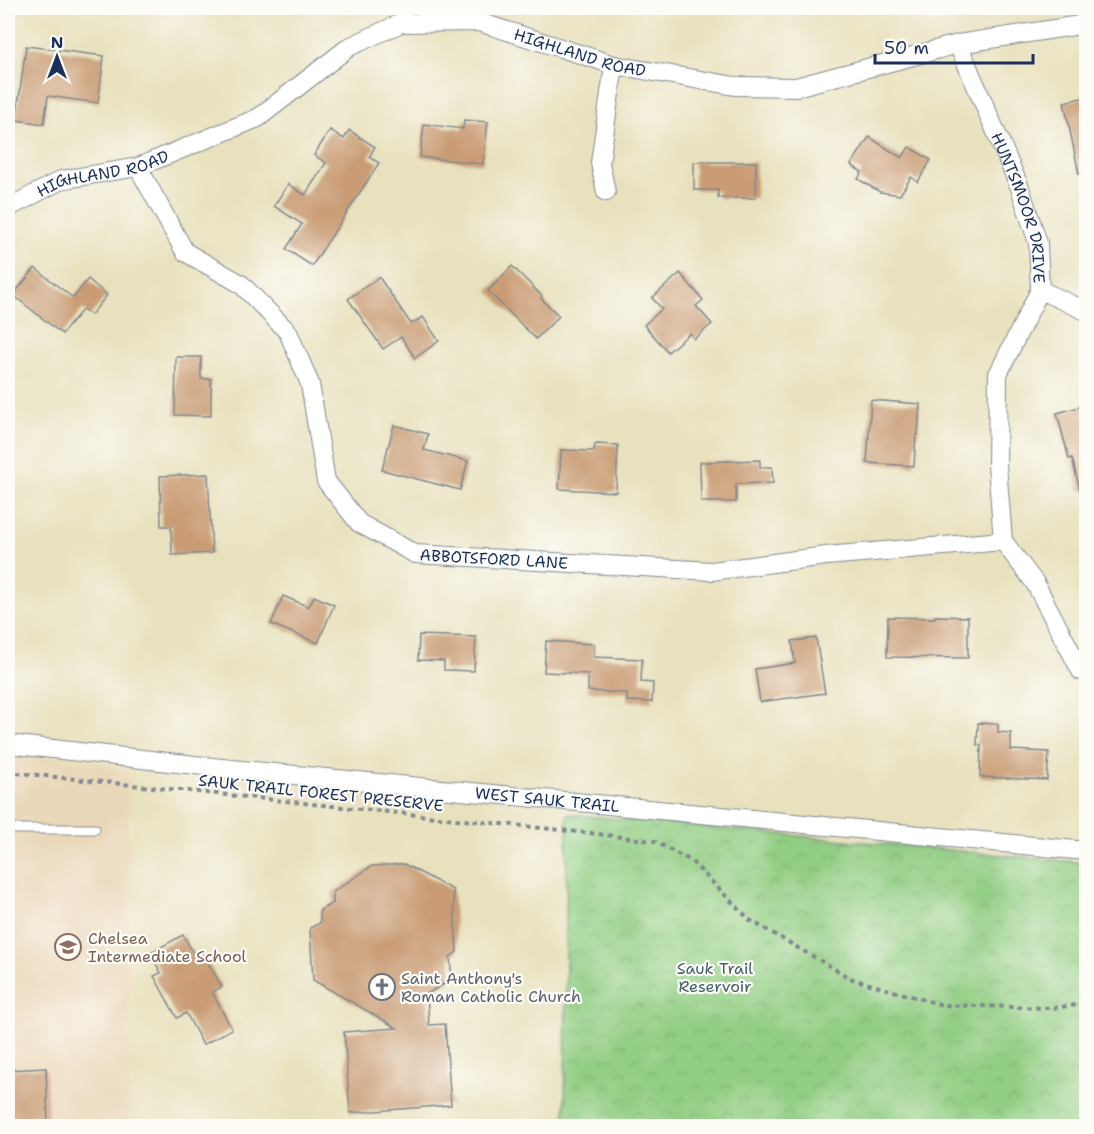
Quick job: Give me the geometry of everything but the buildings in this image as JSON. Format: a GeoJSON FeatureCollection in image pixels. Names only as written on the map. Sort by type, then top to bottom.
{"type":"FeatureCollection","features":[{"type":"Feature","properties":{"kind":"street","name":"HIGHLAND ROAD"},"geometry":{"type":"LineString","coordinates":[[8,208],[61,180],[138,166],[258,118],[349,47],[402,23],[480,22],[614,65],[735,86],[796,87],[958,44],[1086,24]]}},
{"type":"Feature","properties":{"kind":"street","name":"HUNTSMOOR DRIVE"},"geometry":{"type":"LineString","coordinates":[[958,44],[1020,188],[1038,243],[1040,290],[998,374],[997,465],[1003,541]]}},
{"type":"Feature","properties":{"kind":"street"},"geometry":{"type":"LineString","coordinates":[[606,192],[600,163],[614,65]]}},
{"type":"Feature","properties":{"kind":"street","name":"ABBOTSFORD LANE"},"geometry":{"type":"LineString","coordinates":[[138,166],[184,252],[241,284],[288,332],[310,384],[326,481],[359,523],[415,554],[712,571],[826,556],[1003,541]]}},
{"type":"Feature","properties":{"kind":"street"},"geometry":{"type":"LineString","coordinates":[[1040,290],[1086,311]]}},
{"type":"Feature","properties":{"kind":"street"},"geometry":{"type":"LineString","coordinates":[[1003,541],[1035,583],[1081,671]]}},
{"type":"Feature","properties":{"kind":"street","name":"WEST SAUK TRAIL"},"geometry":{"type":"LineString","coordinates":[[8,744],[222,768],[1086,851]]}},
{"type":"Feature","properties":{"kind":"lane"},"geometry":{"type":"LineString","coordinates":[[8,829],[95,829]]}},
{"type":"Feature","properties":{"kind":"path","name":"SAUK TRAIL FOREST PRESERVE"},"geometry":{"type":"LineString","coordinates":[[8,772],[654,841],[691,861],[750,920],[852,979],[942,1005],[1050,1008],[1086,1004]]}},
{"type":"Feature","properties":{"kind":"shaded area","name":"Chelsea Intermediate School"},"geometry":{"type":"Polygon","coordinates":[[[8,754],[128,767],[129,1126],[8,1126],[8,754]]]}},
{"type":"Feature","properties":{"kind":"green space","name":"Sauk Trail Reservoir"},"geometry":{"type":"Polygon","coordinates":[[[567,814],[1086,863],[1086,1126],[565,1126],[567,814]]]}},
{"type":"Feature","properties":{"kind":"place","name":"Chelsea Intermediate School"},"geometry":{"type":"Point","coordinates":[68,947]}},
{"type":"Feature","properties":{"kind":"place","name":"Saint Anthony's Roman Catholic Church"},"geometry":{"type":"Point","coordinates":[382,987]}}]}
